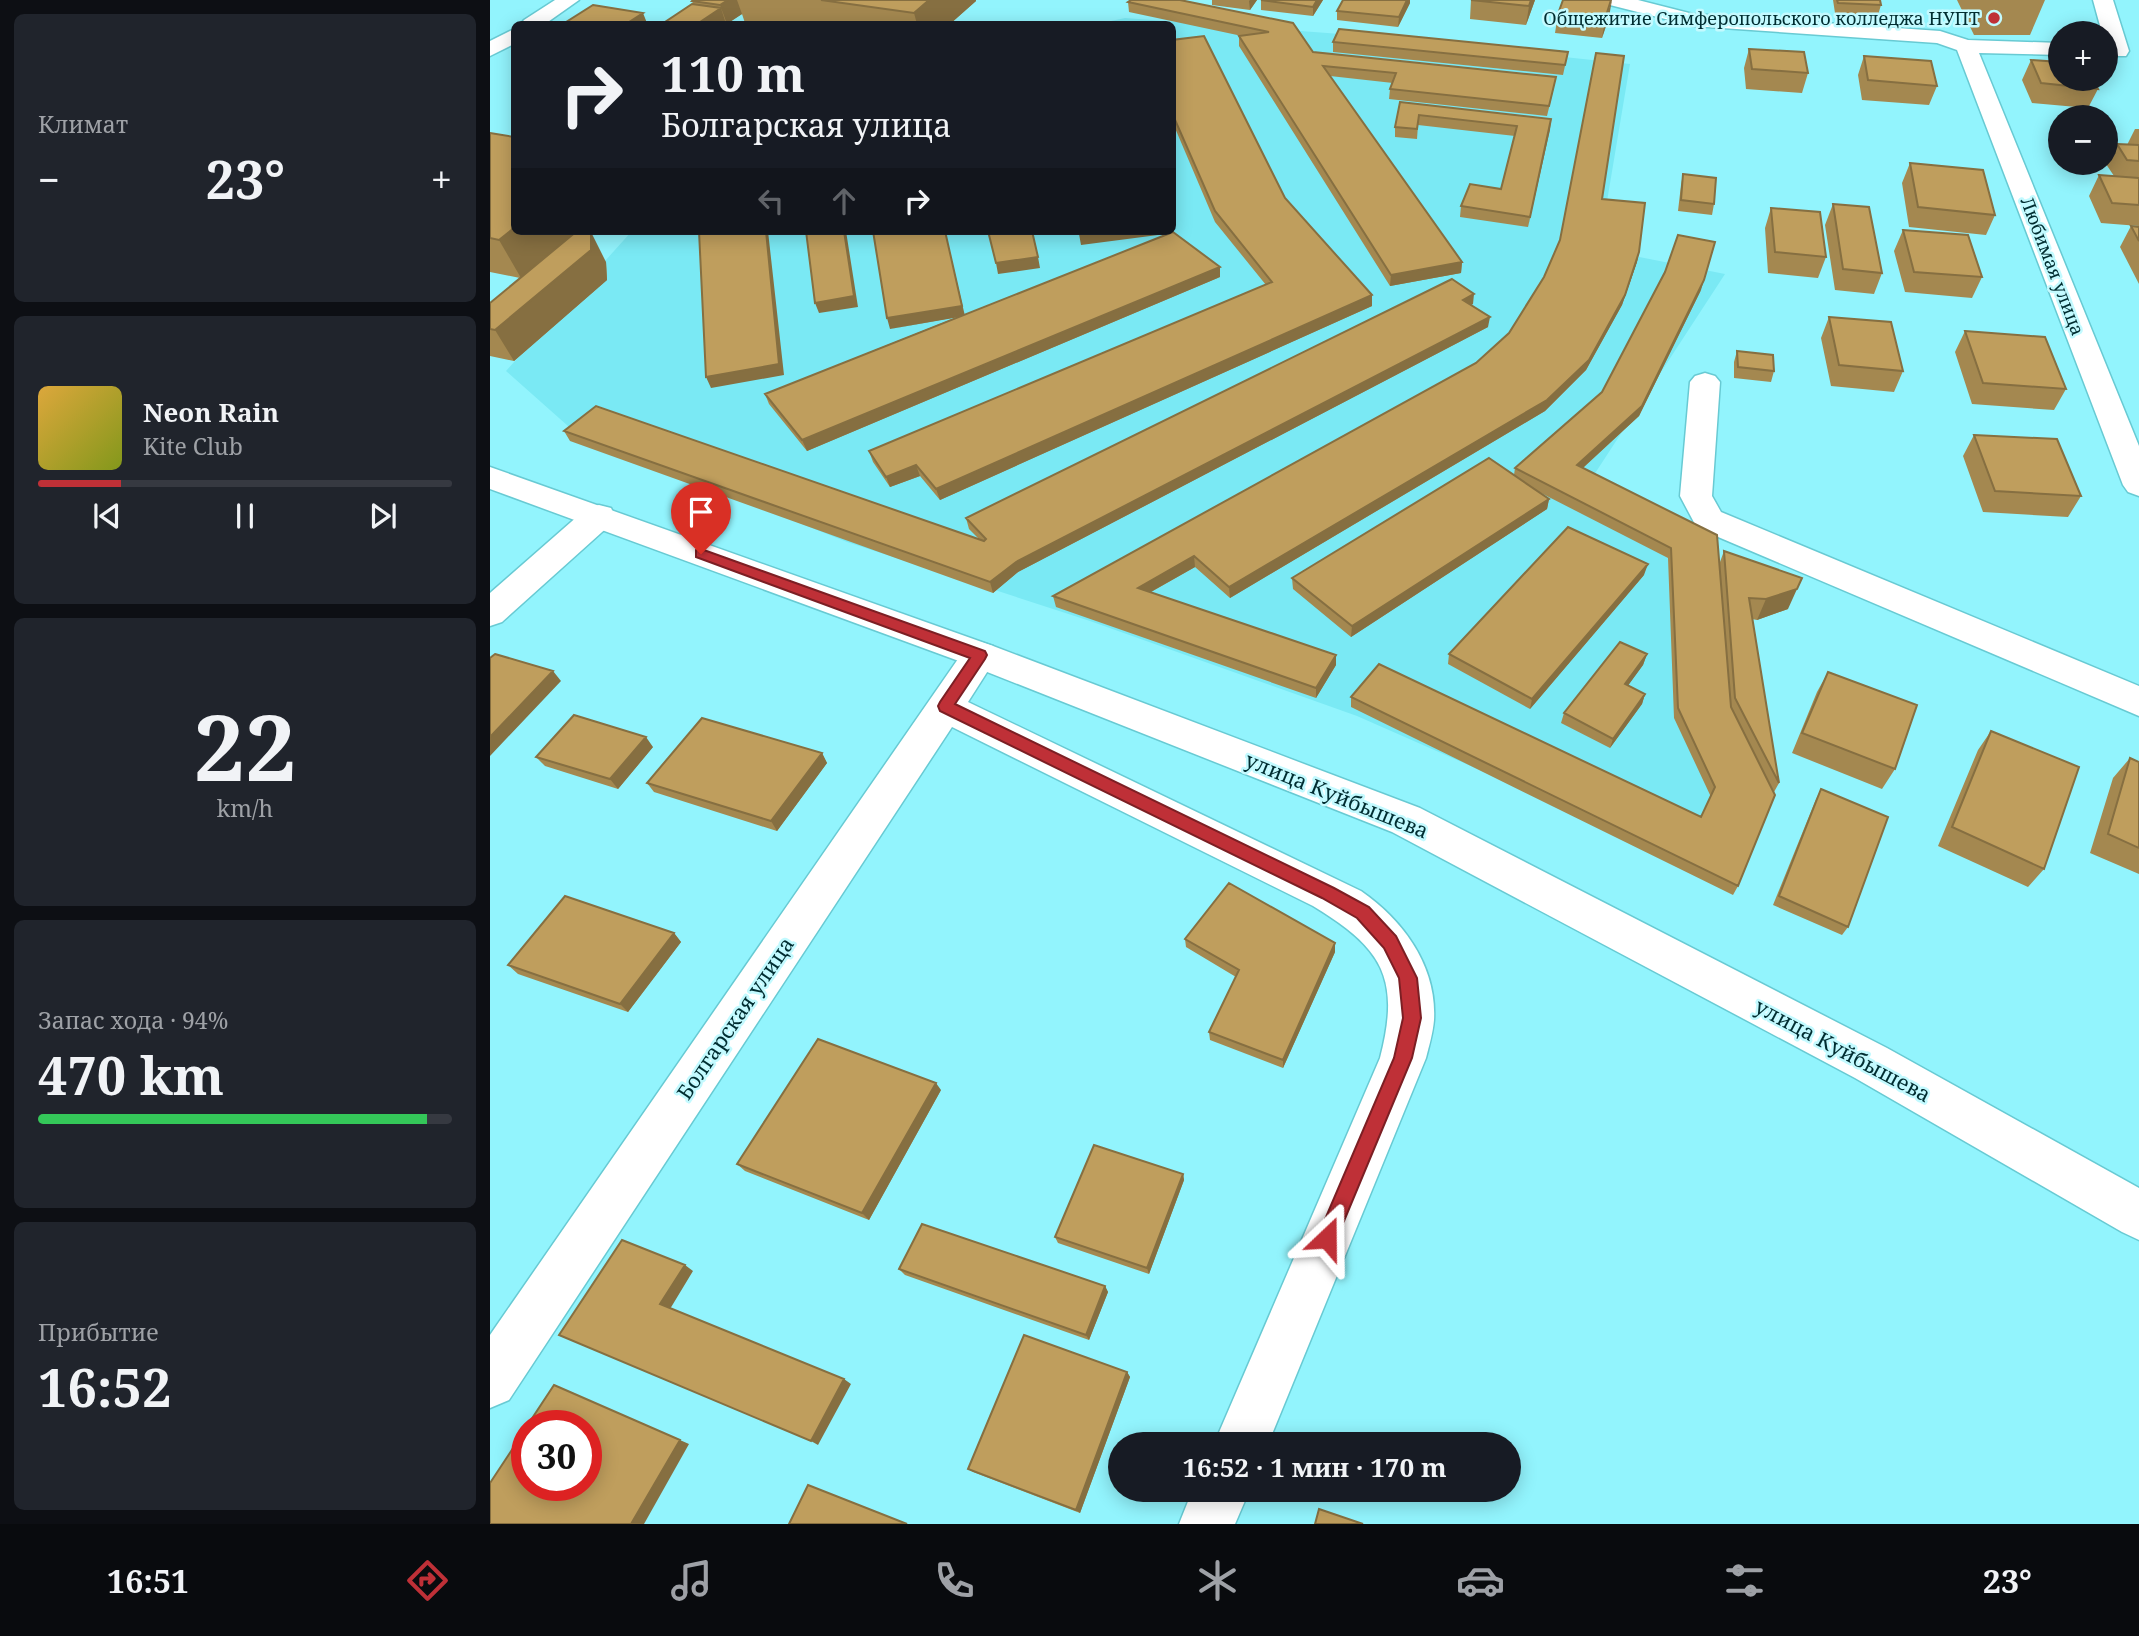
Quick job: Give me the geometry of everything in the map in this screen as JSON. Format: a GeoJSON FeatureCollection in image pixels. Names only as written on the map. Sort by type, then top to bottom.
{"type":"FeatureCollection","features":[{"type":"Feature","properties":{"kind":"street"},"geometry":{"type":"LineString","coordinates":[[536,21],[569,0]]}},
{"type":"Feature","properties":{"kind":"street"},"geometry":{"type":"LineString","coordinates":[[1613,0],[1693,20],[1940,37],[1966,46],[2048,49]]}},
{"type":"Feature","properties":{"kind":"street"},"geometry":{"type":"LineString","coordinates":[[2103,0],[2121,52]]}},
{"type":"Feature","properties":{"kind":"street"},"geometry":{"type":"LineString","coordinates":[[490,50],[511,37]]}},
{"type":"Feature","properties":{"kind":"street","name":"Любимая улица"},"geometry":{"type":"LineString","coordinates":[[1966,46],[2139,485]]}},
{"type":"Feature","properties":{"kind":"street"},"geometry":{"type":"LineString","coordinates":[[1705,382],[1696,496],[1709,520],[2139,702]]}},
{"type":"Feature","properties":{"kind":"street","name":"улица Куйбышева"},"geometry":{"type":"LineString","coordinates":[[490,477],[980,655],[1406,820],[1871,1063],[2139,1215]]}},
{"type":"Feature","properties":{"kind":"street"},"geometry":{"type":"LineString","coordinates":[[490,613],[599,516]]}},
{"type":"Feature","properties":{"kind":"street","name":"Болгарская улица"},"geometry":{"type":"LineString","coordinates":[[490,1381],[980,655]]}},
{"type":"Feature","properties":{"kind":"street"},"geometry":{"type":"LineString","coordinates":[[945,706],[1328,893],[1363,913],[1390,942],[1408,978],[1412,1018],[1403,1058],[1246,1432]]}},
{"type":"Feature","properties":{"kind":"street"},"geometry":{"type":"LineString","coordinates":[[1207,1524],[1216,1502]]}},
{"type":"Feature","properties":{"kind":"shaded area"},"geometry":{"type":"Polygon","coordinates":[[[1125,18],[1165,21],[1111,21],[1125,18]]]}},
{"type":"Feature","properties":{"kind":"shaded area"},"geometry":{"type":"Polygon","coordinates":[[[1176,22],[1354,35],[1630,64],[1599,249],[1725,274],[1590,481],[1717,545],[1732,881],[1357,716],[1090,621],[847,542],[577,434],[506,371],[628,235],[1176,235],[1176,22]]]}},
{"type":"Feature","properties":{"kind":"building"},"geometry":{"type":"Polygon","coordinates":[[[693,0],[728,0],[720,5],[693,0]]]}},
{"type":"Feature","properties":{"kind":"building"},"geometry":{"type":"Polygon","coordinates":[[[821,0],[929,0],[914,13],[821,0]]]}},
{"type":"Feature","properties":{"kind":"building"},"geometry":{"type":"Polygon","coordinates":[[[1180,0],[1293,23],[1313,52],[1556,77],[1549,106],[1390,89],[1396,73],[1323,66],[1462,262],[1391,275],[1239,36],[1269,32],[1128,2],[1180,0]]]}},
{"type":"Feature","properties":{"kind":"building"},"geometry":{"type":"Polygon","coordinates":[[[1261,0],[1317,0],[1313,7],[1261,0]]]}},
{"type":"Feature","properties":{"kind":"building"},"geometry":{"type":"Polygon","coordinates":[[[1343,0],[1407,0],[1399,17],[1337,11],[1343,0]]]}},
{"type":"Feature","properties":{"kind":"building"},"geometry":{"type":"Polygon","coordinates":[[[1471,0],[1531,0],[1529,6],[1471,0]]]}},
{"type":"Feature","properties":{"kind":"building"},"geometry":{"type":"Polygon","coordinates":[[[1563,0],[1611,0],[1605,19],[1558,14],[1563,0]]]}},
{"type":"Feature","properties":{"kind":"building"},"geometry":{"type":"Polygon","coordinates":[[[1837,0],[1880,0],[1881,5],[1838,3],[1837,0]]]}},
{"type":"Feature","properties":{"kind":"building"},"geometry":{"type":"Polygon","coordinates":[[[692,4],[721,8],[702,21],[666,21],[692,4]]]}},
{"type":"Feature","properties":{"kind":"building"},"geometry":{"type":"Polygon","coordinates":[[[593,5],[643,13],[631,21],[568,21],[593,5]]]}},
{"type":"Feature","properties":{"kind":"building"},"geometry":{"type":"Polygon","coordinates":[[[1339,29],[1568,52],[1565,65],[1333,42],[1339,29]]]}},
{"type":"Feature","properties":{"kind":"building"},"geometry":{"type":"Polygon","coordinates":[[[1204,36],[1285,198],[1372,295],[936,489],[916,465],[886,477],[869,451],[1272,282],[1215,211],[1176,122],[1176,40],[1204,36]]]}},
{"type":"Feature","properties":{"kind":"building"},"geometry":{"type":"Polygon","coordinates":[[[1749,49],[1804,52],[1808,73],[1752,69],[1749,49]]]}},
{"type":"Feature","properties":{"kind":"building"},"geometry":{"type":"Polygon","coordinates":[[[1596,53],[1624,56],[1602,199],[1645,203],[1639,252],[1625,295],[1589,360],[1547,400],[1229,587],[1194,556],[1138,588],[1336,655],[1316,688],[1053,596],[1476,363],[1509,333],[1544,277],[1560,240],[1596,53]]]}},
{"type":"Feature","properties":{"kind":"building"},"geometry":{"type":"Polygon","coordinates":[[[1864,56],[1931,61],[1937,86],[1868,80],[1864,56]]]}},
{"type":"Feature","properties":{"kind":"building"},"geometry":{"type":"Polygon","coordinates":[[[2031,60],[2048,61],[2048,84],[2041,83],[2031,60]]]}},
{"type":"Feature","properties":{"kind":"building"},"geometry":{"type":"Polygon","coordinates":[[[1400,102],[1551,119],[1530,217],[1461,206],[1470,184],[1501,189],[1517,126],[1419,115],[1417,129],[1395,127],[1400,102]]]}},
{"type":"Feature","properties":{"kind":"building"},"geometry":{"type":"Polygon","coordinates":[[[490,133],[511,136],[511,230],[499,240],[490,238],[490,133]]]}},
{"type":"Feature","properties":{"kind":"building"},"geometry":{"type":"Polygon","coordinates":[[[2118,144],[2139,145],[2139,161],[2127,160],[2118,144]]]}},
{"type":"Feature","properties":{"kind":"building"},"geometry":{"type":"Polygon","coordinates":[[[1910,163],[1983,170],[1995,215],[1918,207],[1910,163]]]}},
{"type":"Feature","properties":{"kind":"building"},"geometry":{"type":"Polygon","coordinates":[[[1683,174],[1716,178],[1714,204],[1681,200],[1683,174]]]}},
{"type":"Feature","properties":{"kind":"building"},"geometry":{"type":"Polygon","coordinates":[[[2099,175],[2139,178],[2139,205],[2112,203],[2099,175]]]}},
{"type":"Feature","properties":{"kind":"building"},"geometry":{"type":"Polygon","coordinates":[[[1833,204],[1869,207],[1882,273],[1843,269],[1833,204]]]}},
{"type":"Feature","properties":{"kind":"building"},"geometry":{"type":"Polygon","coordinates":[[[1771,208],[1820,212],[1826,257],[1775,252],[1771,208]]]}},
{"type":"Feature","properties":{"kind":"building"},"geometry":{"type":"Polygon","coordinates":[[[2131,226],[2139,227],[2139,241],[2131,226]]]}},
{"type":"Feature","properties":{"kind":"building"},"geometry":{"type":"Polygon","coordinates":[[[1903,230],[1968,235],[1982,277],[1914,272],[1903,230]]]}},
{"type":"Feature","properties":{"kind":"building"},"geometry":{"type":"Polygon","coordinates":[[[1176,234],[1220,267],[802,440],[765,394],[1165,235],[1176,234]]]}},
{"type":"Feature","properties":{"kind":"building"},"geometry":{"type":"Polygon","coordinates":[[[572,235],[591,235],[591,250],[495,330],[490,329],[490,303],[572,235]]]}},
{"type":"Feature","properties":{"kind":"building"},"geometry":{"type":"Polygon","coordinates":[[[699,235],[766,235],[779,364],[706,377],[699,235]]]}},
{"type":"Feature","properties":{"kind":"building"},"geometry":{"type":"Polygon","coordinates":[[[806,235],[845,235],[854,296],[815,303],[806,235]]]}},
{"type":"Feature","properties":{"kind":"building"},"geometry":{"type":"Polygon","coordinates":[[[874,235],[946,235],[962,306],[887,318],[874,235]]]}},
{"type":"Feature","properties":{"kind":"building"},"geometry":{"type":"Polygon","coordinates":[[[989,235],[1033,235],[1038,257],[996,263],[989,235]]]}},
{"type":"Feature","properties":{"kind":"building"},"geometry":{"type":"Polygon","coordinates":[[[1678,235],[1715,242],[1704,280],[1642,406],[1577,465],[1717,535],[1731,707],[1775,795],[1738,886],[1351,697],[1379,664],[1701,817],[1715,787],[1678,708],[1671,548],[1515,468],[1602,392],[1665,272],[1678,235]]]}},
{"type":"Feature","properties":{"kind":"building"},"geometry":{"type":"Polygon","coordinates":[[[1452,279],[1474,294],[1463,300],[1490,317],[1016,562],[990,582],[564,431],[596,406],[984,541],[986,539],[966,518],[1452,279]]]}},
{"type":"Feature","properties":{"kind":"building"},"geometry":{"type":"Polygon","coordinates":[[[1829,317],[1891,322],[1903,371],[1839,365],[1829,317]]]}},
{"type":"Feature","properties":{"kind":"building"},"geometry":{"type":"Polygon","coordinates":[[[1965,331],[2045,337],[2066,389],[1983,383],[1965,331]]]}},
{"type":"Feature","properties":{"kind":"building"},"geometry":{"type":"Polygon","coordinates":[[[1737,351],[1773,355],[1774,371],[1738,367],[1737,351]]]}},
{"type":"Feature","properties":{"kind":"building"},"geometry":{"type":"Polygon","coordinates":[[[1974,435],[2057,439],[2081,496],[1995,491],[1974,435]]]}},
{"type":"Feature","properties":{"kind":"building"},"geometry":{"type":"Polygon","coordinates":[[[1489,458],[1549,499],[1352,626],[1292,578],[1489,458]]]}},
{"type":"Feature","properties":{"kind":"building"},"geometry":{"type":"Polygon","coordinates":[[[1568,527],[1648,564],[1532,699],[1449,654],[1568,527]]]}},
{"type":"Feature","properties":{"kind":"building"},"geometry":{"type":"Polygon","coordinates":[[[1724,551],[1802,578],[1797,589],[1766,599],[1749,598],[1779,783],[1735,698],[1724,551]]]}},
{"type":"Feature","properties":{"kind":"building"},"geometry":{"type":"Polygon","coordinates":[[[1620,642],[1647,654],[1625,684],[1645,694],[1613,739],[1564,713],[1620,642]]]}},
{"type":"Feature","properties":{"kind":"building"},"geometry":{"type":"Polygon","coordinates":[[[495,654],[553,671],[490,737],[490,658],[495,654]]]}},
{"type":"Feature","properties":{"kind":"building"},"geometry":{"type":"Polygon","coordinates":[[[1828,672],[1917,705],[1895,769],[1802,733],[1828,672]]]}},
{"type":"Feature","properties":{"kind":"building"},"geometry":{"type":"Polygon","coordinates":[[[574,715],[646,737],[610,779],[536,757],[574,715]]]}},
{"type":"Feature","properties":{"kind":"building"},"geometry":{"type":"Polygon","coordinates":[[[702,718],[822,753],[771,821],[647,783],[702,718]]]}},
{"type":"Feature","properties":{"kind":"building"},"geometry":{"type":"Polygon","coordinates":[[[1991,731],[2079,767],[2044,869],[1952,827],[1991,731]]]}},
{"type":"Feature","properties":{"kind":"building"},"geometry":{"type":"Polygon","coordinates":[[[2130,758],[2139,762],[2139,848],[2108,834],[2130,758]]]}},
{"type":"Feature","properties":{"kind":"building"},"geometry":{"type":"Polygon","coordinates":[[[1821,789],[1888,817],[1848,927],[1779,896],[1821,789]]]}},
{"type":"Feature","properties":{"kind":"building"},"geometry":{"type":"Polygon","coordinates":[[[1229,883],[1335,943],[1283,1060],[1209,1032],[1239,970],[1185,939],[1229,883]]]}},
{"type":"Feature","properties":{"kind":"building"},"geometry":{"type":"Polygon","coordinates":[[[565,896],[674,933],[620,1004],[508,965],[565,896]]]}},
{"type":"Feature","properties":{"kind":"building"},"geometry":{"type":"Polygon","coordinates":[[[818,1039],[936,1083],[862,1213],[737,1164],[818,1039]]]}},
{"type":"Feature","properties":{"kind":"building"},"geometry":{"type":"Polygon","coordinates":[[[1094,1145],[1183,1174],[1147,1268],[1055,1237],[1094,1145]]]}},
{"type":"Feature","properties":{"kind":"building"},"geometry":{"type":"Polygon","coordinates":[[[922,1224],[1105,1286],[1086,1335],[899,1269],[922,1224]]]}},
{"type":"Feature","properties":{"kind":"building"},"geometry":{"type":"Polygon","coordinates":[[[622,1240],[685,1265],[660,1304],[844,1379],[811,1441],[559,1335],[622,1240]]]}},
{"type":"Feature","properties":{"kind":"building"},"geometry":{"type":"Polygon","coordinates":[[[1024,1335],[1127,1372],[1076,1510],[968,1469],[1024,1335]]]}},
{"type":"Feature","properties":{"kind":"building"},"geometry":{"type":"Polygon","coordinates":[[[554,1385],[680,1440],[631,1524],[490,1524],[490,1483],[511,1451],[511,1501],[602,1501],[602,1410],[538,1410],[554,1385]]]}},
{"type":"Feature","properties":{"kind":"building"},"geometry":{"type":"Polygon","coordinates":[[[808,1485],[907,1524],[789,1524],[808,1485]]]}},
{"type":"Feature","properties":{"kind":"building"},"geometry":{"type":"Polygon","coordinates":[[[1319,1509],[1363,1524],[1315,1524],[1319,1509]]]}},
{"type":"Feature","properties":{"kind":"place","name":"Общежитие Симферопольского колледжа НУПТ"},"geometry":{"type":"Point","coordinates":[1994,18]}},
{"type":"Feature","properties":{"kind":"route"},"geometry":{"type":"LineString","coordinates":[[701,554],[980,655],[945,706],[1328,893],[1363,913],[1390,942],[1408,978],[1412,1018],[1403,1058],[1327,1238]]}}]}
